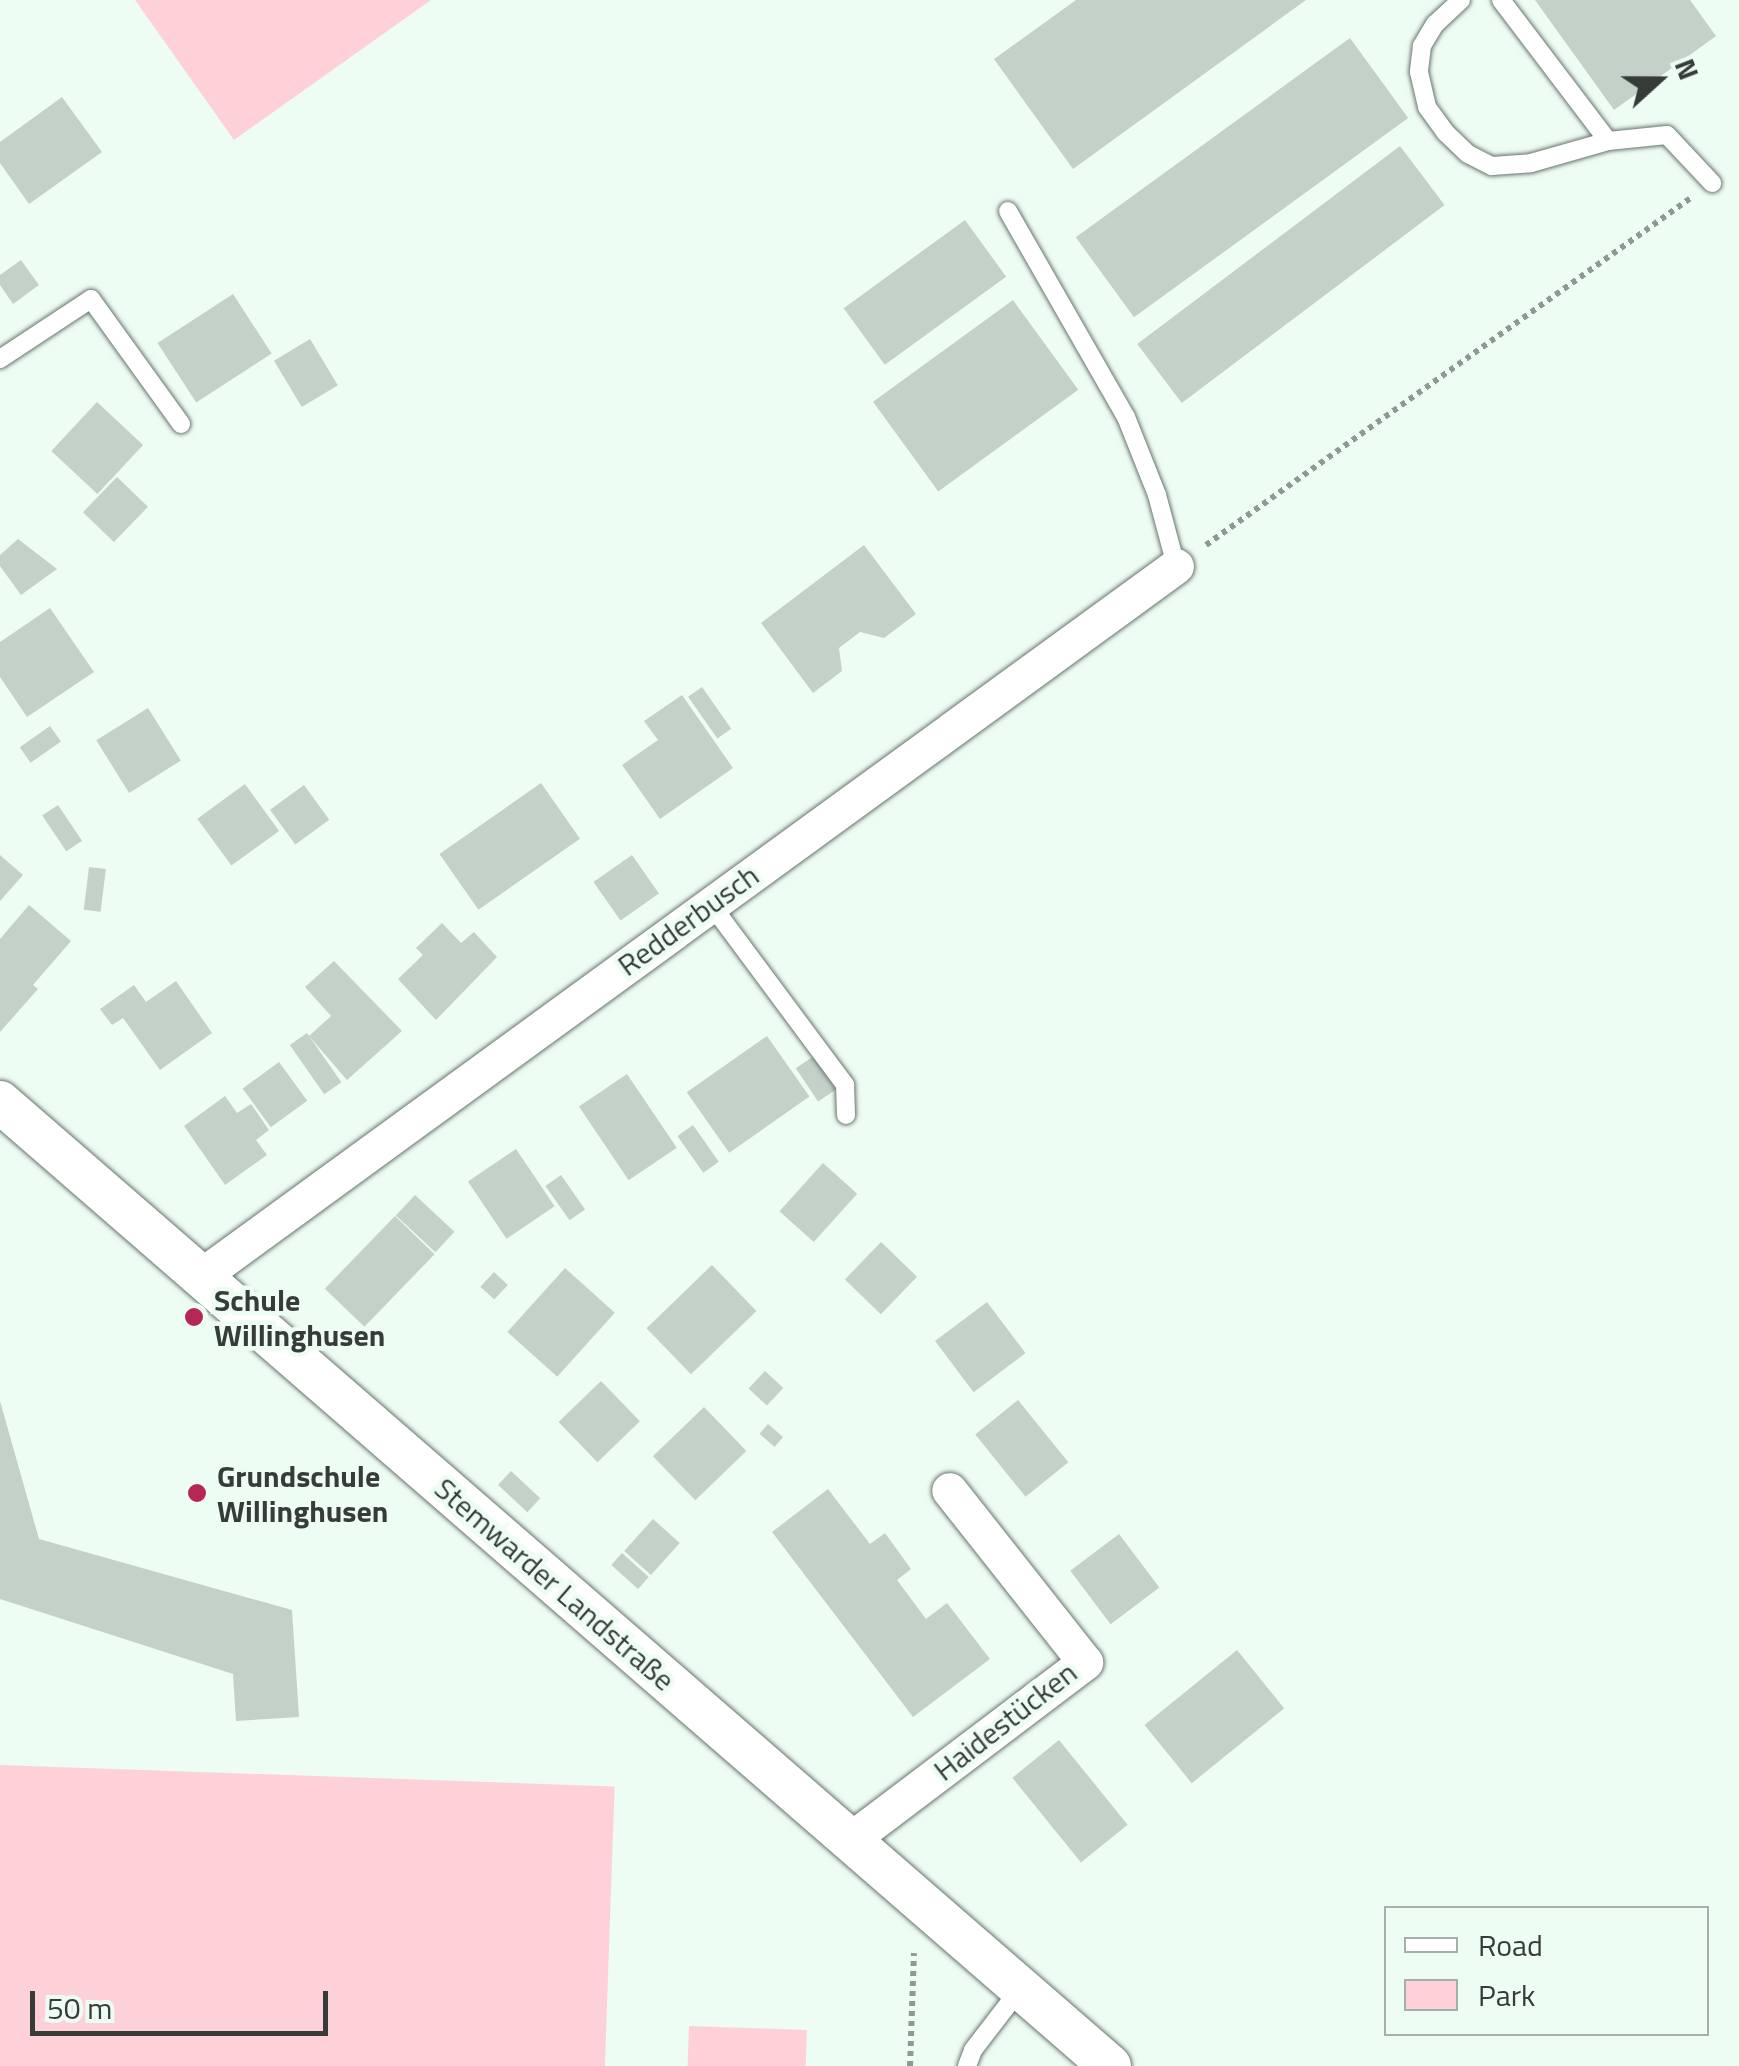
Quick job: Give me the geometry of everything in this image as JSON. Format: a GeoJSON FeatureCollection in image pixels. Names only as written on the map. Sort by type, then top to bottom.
{"type":"FeatureCollection","features":[{"type":"Feature","properties":{"kind":"street","name":"Redderbusch"},"geometry":{"type":"LineString","coordinates":[[200,1276],[1176,566]]}},
{"type":"Feature","properties":{"kind":"street","name":"Stemwarder Landstraße"},"geometry":{"type":"LineString","coordinates":[[0,1102],[1110,2066]]}},
{"type":"Feature","properties":{"kind":"street","name":"Haidestücken"},"geometry":{"type":"LineString","coordinates":[[850,1840],[1085,1662],[949,1490]]}},
{"type":"Feature","properties":{"kind":"lane"},"geometry":{"type":"LineString","coordinates":[[1461,0],[1435,24],[1422,46],[1419,72],[1427,107],[1468,154],[1492,166],[1531,164],[1608,141],[1667,135],[1712,183]]}},
{"type":"Feature","properties":{"kind":"lane"},"geometry":{"type":"LineString","coordinates":[[1501,0],[1608,141]]}},
{"type":"Feature","properties":{"kind":"lane"},"geometry":{"type":"LineString","coordinates":[[1008,211],[1126,417],[1157,494],[1176,566]]}},
{"type":"Feature","properties":{"kind":"lane"},"geometry":{"type":"LineString","coordinates":[[0,360],[91,299],[181,424]]}},
{"type":"Feature","properties":{"kind":"lane"},"geometry":{"type":"LineString","coordinates":[[710,904],[846,1085],[846,1116]]}},
{"type":"Feature","properties":{"kind":"lane"},"geometry":{"type":"LineString","coordinates":[[967,2066],[973,2050],[1021,1988]]}},
{"type":"Feature","properties":{"kind":"path"},"geometry":{"type":"LineString","coordinates":[[1176,566],[1712,183]]}},
{"type":"Feature","properties":{"kind":"path"},"geometry":{"type":"LineString","coordinates":[[910,2066],[915,1956],[911,1940]]}},
{"type":"Feature","properties":{"kind":"green space"},"geometry":{"type":"Polygon","coordinates":[[[135,0],[431,0],[234,140],[135,0]]]}},
{"type":"Feature","properties":{"kind":"green space"},"geometry":{"type":"Polygon","coordinates":[[[0,1765],[615,1786],[605,2066],[0,2066],[0,1765]]]}},
{"type":"Feature","properties":{"kind":"green space"},"geometry":{"type":"Polygon","coordinates":[[[689,2026],[807,2030],[806,2066],[688,2066],[689,2026]]]}},
{"type":"Feature","properties":{"kind":"building"},"geometry":{"type":"Polygon","coordinates":[[[1076,0],[1306,0],[1073,169],[994,59],[1076,0]]]}},
{"type":"Feature","properties":{"kind":"building"},"geometry":{"type":"Polygon","coordinates":[[[1535,0],[1690,0],[1716,36],[1614,110],[1535,0]]]}},
{"type":"Feature","properties":{"kind":"building"},"geometry":{"type":"Polygon","coordinates":[[[1350,38],[1408,118],[1134,317],[1076,237],[1350,38]]]}},
{"type":"Feature","properties":{"kind":"building"},"geometry":{"type":"Polygon","coordinates":[[[62,97],[102,152],[29,204],[0,163],[0,142],[62,97]]]}},
{"type":"Feature","properties":{"kind":"building"},"geometry":{"type":"Polygon","coordinates":[[[1400,146],[1445,205],[1182,403],[1137,344],[1400,146]]]}},
{"type":"Feature","properties":{"kind":"building"},"geometry":{"type":"Polygon","coordinates":[[[965,220],[1006,277],[885,365],[844,308],[965,220]]]}},
{"type":"Feature","properties":{"kind":"building"},"geometry":{"type":"Polygon","coordinates":[[[21,260],[39,285],[13,304],[0,285],[0,275],[21,260]]]}},
{"type":"Feature","properties":{"kind":"building"},"geometry":{"type":"Polygon","coordinates":[[[233,294],[272,354],[196,403],[158,343],[233,294]]]}},
{"type":"Feature","properties":{"kind":"building"},"geometry":{"type":"Polygon","coordinates":[[[1013,300],[1078,390],[938,491],[873,402],[1013,300]]]}},
{"type":"Feature","properties":{"kind":"building"},"geometry":{"type":"Polygon","coordinates":[[[310,339],[338,385],[302,407],[274,361],[310,339]]]}},
{"type":"Feature","properties":{"kind":"building"},"geometry":{"type":"Polygon","coordinates":[[[97,402],[143,445],[97,494],[51,451],[97,402]]]}},
{"type":"Feature","properties":{"kind":"building"},"geometry":{"type":"Polygon","coordinates":[[[117,477],[148,507],[114,542],[83,512],[117,477]]]}},
{"type":"Feature","properties":{"kind":"building"},"geometry":{"type":"Polygon","coordinates":[[[18,539],[57,569],[21,595],[0,566],[0,555],[18,539]]]}},
{"type":"Feature","properties":{"kind":"building"},"geometry":{"type":"Polygon","coordinates":[[[864,545],[916,614],[884,638],[860,632],[839,648],[842,671],[813,693],[761,623],[864,545]]]}},
{"type":"Feature","properties":{"kind":"building"},"geometry":{"type":"Polygon","coordinates":[[[50,608],[94,672],[27,717],[0,677],[0,642],[50,608]]]}},
{"type":"Feature","properties":{"kind":"building"},"geometry":{"type":"Polygon","coordinates":[[[702,687],[731,729],[717,739],[688,697],[702,687]]]}},
{"type":"Feature","properties":{"kind":"building"},"geometry":{"type":"Polygon","coordinates":[[[682,695],[733,768],[660,819],[622,765],[658,740],[644,721],[682,695]]]}},
{"type":"Feature","properties":{"kind":"building"},"geometry":{"type":"Polygon","coordinates":[[[148,708],[181,761],[129,793],[96,740],[148,708]]]}},
{"type":"Feature","properties":{"kind":"building"},"geometry":{"type":"Polygon","coordinates":[[[50,726],[61,742],[31,763],[20,747],[50,726]]]}},
{"type":"Feature","properties":{"kind":"building"},"geometry":{"type":"Polygon","coordinates":[[[541,783],[580,839],[478,910],[439,854],[541,783]]]}},
{"type":"Feature","properties":{"kind":"building"},"geometry":{"type":"Polygon","coordinates":[[[245,784],[279,831],[231,866],[197,819],[245,784]]]}},
{"type":"Feature","properties":{"kind":"building"},"geometry":{"type":"Polygon","coordinates":[[[304,785],[329,820],[295,844],[270,810],[304,785]]]}},
{"type":"Feature","properties":{"kind":"building"},"geometry":{"type":"Polygon","coordinates":[[[58,805],[82,841],[66,851],[42,816],[58,805]]]}},
{"type":"Feature","properties":{"kind":"building"},"geometry":{"type":"Polygon","coordinates":[[[0,855],[23,875],[0,901],[0,855]]]}},
{"type":"Feature","properties":{"kind":"building"},"geometry":{"type":"Polygon","coordinates":[[[632,855],[659,894],[620,920],[593,882],[632,855]]]}},
{"type":"Feature","properties":{"kind":"building"},"geometry":{"type":"Polygon","coordinates":[[[89,867],[106,869],[101,912],[84,910],[89,867]]]}},
{"type":"Feature","properties":{"kind":"building"},"geometry":{"type":"Polygon","coordinates":[[[29,905],[71,941],[33,985],[38,989],[0,1032],[0,939],[29,905]]]}},
{"type":"Feature","properties":{"kind":"building"},"geometry":{"type":"Polygon","coordinates":[[[442,923],[461,943],[474,932],[497,957],[436,1020],[398,979],[423,955],[416,948],[442,923]]]}},
{"type":"Feature","properties":{"kind":"building"},"geometry":{"type":"Polygon","coordinates":[[[334,961],[402,1031],[347,1080],[309,1036],[331,1016],[305,987],[334,961]]]}},
{"type":"Feature","properties":{"kind":"building"},"geometry":{"type":"Polygon","coordinates":[[[176,981],[212,1033],[160,1070],[123,1018],[112,1025],[100,1009],[134,985],[146,1002],[176,981]]]}},
{"type":"Feature","properties":{"kind":"building"},"geometry":{"type":"Polygon","coordinates":[[[307,1033],[341,1082],[324,1094],[290,1045],[307,1033]]]}},
{"type":"Feature","properties":{"kind":"building"},"geometry":{"type":"Polygon","coordinates":[[[767,1036],[809,1097],[729,1153],[687,1092],[767,1036]]]}},
{"type":"Feature","properties":{"kind":"building"},"geometry":{"type":"Polygon","coordinates":[[[814,1056],[836,1089],[818,1101],[796,1068],[814,1056]]]}},
{"type":"Feature","properties":{"kind":"building"},"geometry":{"type":"Polygon","coordinates":[[[279,1062],[307,1101],[271,1127],[243,1088],[279,1062]]]}},
{"type":"Feature","properties":{"kind":"building"},"geometry":{"type":"Polygon","coordinates":[[[627,1074],[677,1148],[629,1180],[579,1106],[627,1074]]]}},
{"type":"Feature","properties":{"kind":"building"},"geometry":{"type":"Polygon","coordinates":[[[225,1096],[237,1113],[251,1104],[269,1130],[256,1140],[267,1155],[225,1185],[184,1126],[225,1096]]]}},
{"type":"Feature","properties":{"kind":"building"},"geometry":{"type":"Polygon","coordinates":[[[693,1125],[719,1162],[703,1173],[677,1136],[693,1125]]]}},
{"type":"Feature","properties":{"kind":"building"},"geometry":{"type":"Polygon","coordinates":[[[516,1149],[555,1206],[507,1239],[468,1181],[516,1149]]]}},
{"type":"Feature","properties":{"kind":"building"},"geometry":{"type":"Polygon","coordinates":[[[823,1163],[857,1194],[814,1242],[780,1211],[823,1163]]]}},
{"type":"Feature","properties":{"kind":"building"},"geometry":{"type":"Polygon","coordinates":[[[561,1175],[585,1209],[570,1220],[545,1186],[561,1175]]]}},
{"type":"Feature","properties":{"kind":"building"},"geometry":{"type":"Polygon","coordinates":[[[415,1195],[454,1232],[435,1252],[396,1215],[415,1195]]]}},
{"type":"Feature","properties":{"kind":"building"},"geometry":{"type":"Polygon","coordinates":[[[395,1216],[435,1254],[364,1327],[325,1289],[395,1216]]]}},
{"type":"Feature","properties":{"kind":"building"},"geometry":{"type":"Polygon","coordinates":[[[881,1242],[917,1277],[881,1314],[845,1279],[881,1242]]]}},
{"type":"Feature","properties":{"kind":"building"},"geometry":{"type":"Polygon","coordinates":[[[712,1265],[756,1311],[691,1374],[647,1328],[712,1265]]]}},
{"type":"Feature","properties":{"kind":"building"},"geometry":{"type":"Polygon","coordinates":[[[565,1268],[615,1313],[557,1377],[507,1332],[565,1268]]]}},
{"type":"Feature","properties":{"kind":"building"},"geometry":{"type":"Polygon","coordinates":[[[494,1272],[508,1285],[494,1300],[480,1287],[494,1272]]]}},
{"type":"Feature","properties":{"kind":"building"},"geometry":{"type":"Polygon","coordinates":[[[987,1302],[1026,1353],[974,1392],[935,1341],[987,1302]]]}},
{"type":"Feature","properties":{"kind":"building"},"geometry":{"type":"Polygon","coordinates":[[[765,1371],[783,1388],[767,1406],[749,1389],[765,1371]]]}},
{"type":"Feature","properties":{"kind":"building"},"geometry":{"type":"Polygon","coordinates":[[[601,1381],[640,1421],[597,1462],[559,1422],[601,1381]]]}},
{"type":"Feature","properties":{"kind":"building"},"geometry":{"type":"Polygon","coordinates":[[[1018,1400],[1068,1462],[1026,1497],[975,1435],[1018,1400]]]}},
{"type":"Feature","properties":{"kind":"building"},"geometry":{"type":"Polygon","coordinates":[[[0,1401],[39,1539],[292,1610],[299,1717],[236,1721],[233,1674],[0,1599],[0,1401]]]}},
{"type":"Feature","properties":{"kind":"building"},"geometry":{"type":"Polygon","coordinates":[[[704,1407],[746,1451],[695,1500],[653,1456],[704,1407]]]}},
{"type":"Feature","properties":{"kind":"building"},"geometry":{"type":"Polygon","coordinates":[[[768,1424],[783,1437],[775,1447],[759,1434],[768,1424]]]}},
{"type":"Feature","properties":{"kind":"building"},"geometry":{"type":"Polygon","coordinates":[[[511,1471],[540,1498],[527,1512],[498,1485],[511,1471]]]}},
{"type":"Feature","properties":{"kind":"building"},"geometry":{"type":"Polygon","coordinates":[[[828,1489],[870,1544],[885,1533],[911,1569],[897,1580],[926,1619],[947,1603],[990,1659],[913,1717],[772,1532],[828,1489]]]}},
{"type":"Feature","properties":{"kind":"building"},"geometry":{"type":"Polygon","coordinates":[[[653,1519],[680,1543],[651,1575],[624,1551],[653,1519]]]}},
{"type":"Feature","properties":{"kind":"building"},"geometry":{"type":"Polygon","coordinates":[[[1119,1534],[1159,1588],[1111,1624],[1070,1571],[1119,1534]]]}},
{"type":"Feature","properties":{"kind":"building"},"geometry":{"type":"Polygon","coordinates":[[[622,1553],[649,1577],[638,1589],[611,1565],[622,1553]]]}},
{"type":"Feature","properties":{"kind":"building"},"geometry":{"type":"Polygon","coordinates":[[[1237,1650],[1284,1708],[1192,1783],[1145,1725],[1237,1650]]]}},
{"type":"Feature","properties":{"kind":"building"},"geometry":{"type":"Polygon","coordinates":[[[1059,1740],[1128,1825],[1081,1862],[1012,1778],[1059,1740]]]}},
{"type":"Feature","properties":{"kind":"place","name":"Schule Willinghusen"},"geometry":{"type":"Point","coordinates":[194,1317]}},
{"type":"Feature","properties":{"kind":"place","name":"Grundschule Willinghusen"},"geometry":{"type":"Point","coordinates":[197,1493]}}]}
